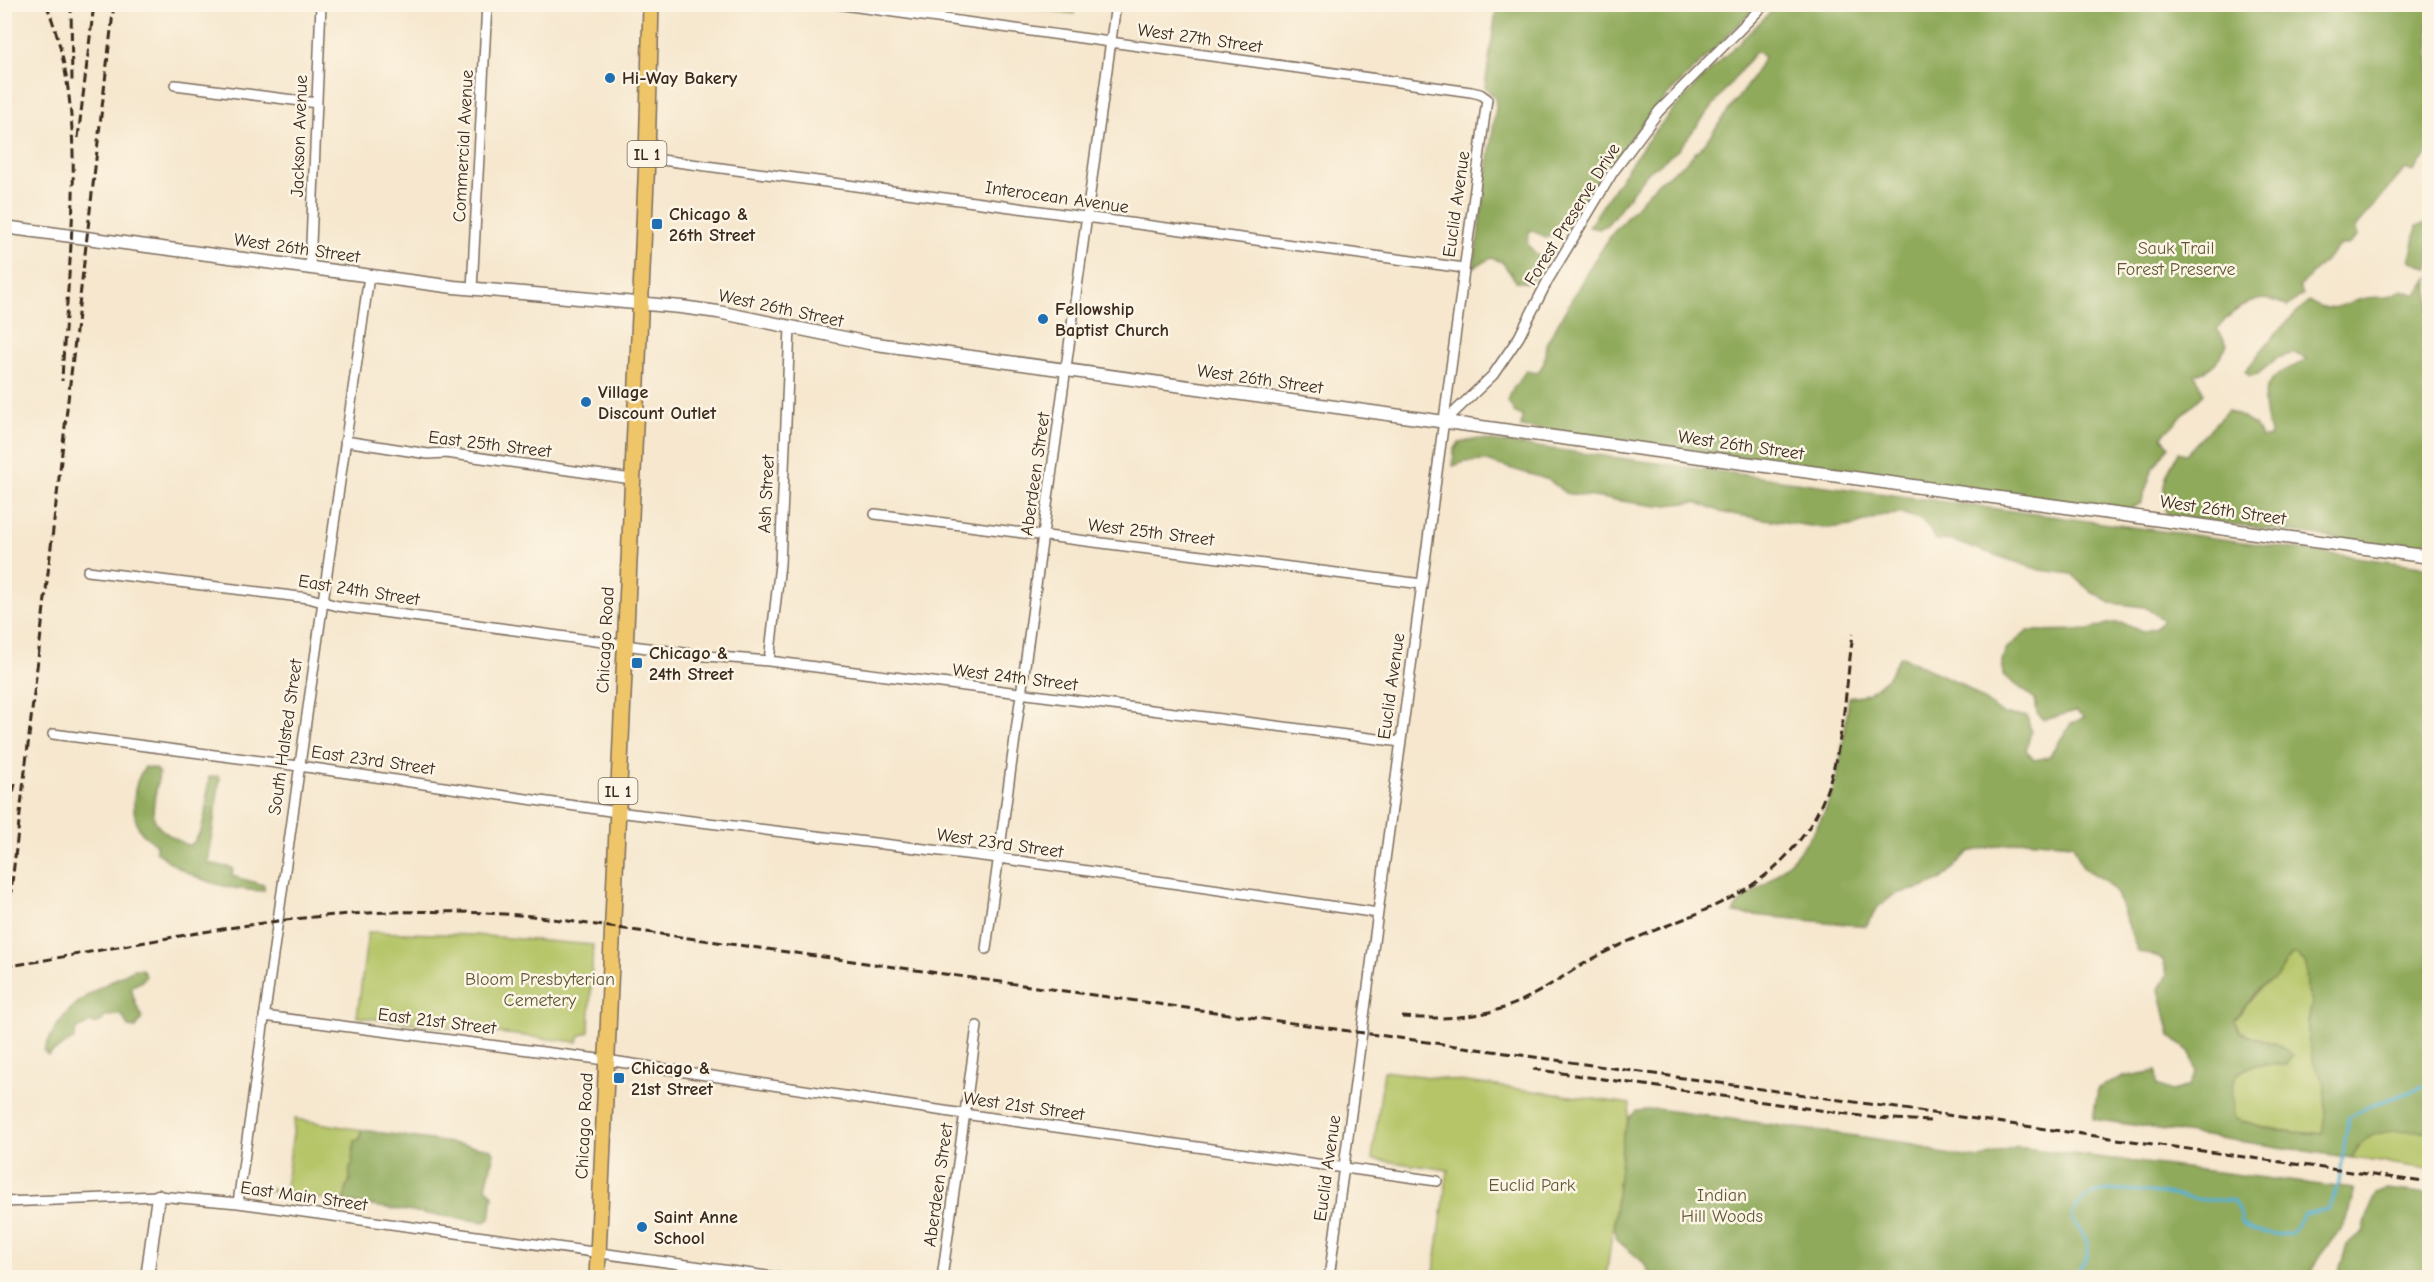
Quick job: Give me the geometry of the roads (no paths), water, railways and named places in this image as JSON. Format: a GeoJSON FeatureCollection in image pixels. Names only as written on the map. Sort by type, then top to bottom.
{"type":"FeatureCollection","features":[{"type":"Feature","properties":{"kind":"main road","name":"Chicago Road"},"geometry":{"type":"LineString","coordinates":[[597,1278],[651,4]]}},
{"type":"Feature","properties":{"kind":"street"},"geometry":{"type":"LineString","coordinates":[[4,29],[7,4]]}},
{"type":"Feature","properties":{"kind":"street","name":"Jackson Avenue"},"geometry":{"type":"LineString","coordinates":[[310,268],[321,4]]}},
{"type":"Feature","properties":{"kind":"street","name":"Commercial Avenue"},"geometry":{"type":"LineString","coordinates":[[472,290],[487,4]]}},
{"type":"Feature","properties":{"kind":"street","name":"West 27th Street"},"geometry":{"type":"LineString","coordinates":[[836,4],[1471,92],[1480,94],[1486,99]]}},
{"type":"Feature","properties":{"kind":"street","name":"Aberdeen Street"},"geometry":{"type":"LineString","coordinates":[[986,949],[1116,4]]}},
{"type":"Feature","properties":{"kind":"street","name":"Forest Preserve Drive"},"geometry":{"type":"LineString","coordinates":[[1443,423],[1493,375],[1519,337],[1548,280],[1613,172],[1653,120],[1765,4]]}},
{"type":"Feature","properties":{"kind":"street"},"geometry":{"type":"LineString","coordinates":[[174,86],[317,102]]}},
{"type":"Feature","properties":{"kind":"street","name":"Euclid Avenue"},"geometry":{"type":"LineString","coordinates":[[1329,1278],[1486,99]]}},
{"type":"Feature","properties":{"kind":"street","name":"Interocean Avenue"},"geometry":{"type":"LineString","coordinates":[[646,158],[1464,268]]}},
{"type":"Feature","properties":{"kind":"street","name":"West 26th Street"},"geometry":{"type":"LineString","coordinates":[[4,227],[472,290],[718,312],[869,343],[2430,557]]}},
{"type":"Feature","properties":{"kind":"street","name":"South Halsted Street"},"geometry":{"type":"LineString","coordinates":[[238,1203],[369,276]]}},
{"type":"Feature","properties":{"kind":"street","name":"Ash Street"},"geometry":{"type":"LineString","coordinates":[[769,661],[780,564],[790,328]]}},
{"type":"Feature","properties":{"kind":"street","name":"East 25th Street"},"geometry":{"type":"LineString","coordinates":[[345,441],[428,454],[446,453],[632,479]]}},
{"type":"Feature","properties":{"kind":"street","name":"West 25th Street"},"geometry":{"type":"LineString","coordinates":[[875,513],[1422,584]]}},
{"type":"Feature","properties":{"kind":"street","name":"East 24th Street"},"geometry":{"type":"LineString","coordinates":[[88,571],[308,598],[383,612],[624,645]]}},
{"type":"Feature","properties":{"kind":"street","name":"West 24th Street"},"geometry":{"type":"LineString","coordinates":[[624,645],[706,656],[769,661],[1401,742]]}},
{"type":"Feature","properties":{"kind":"street","name":"East 23rd Street"},"geometry":{"type":"LineString","coordinates":[[53,734],[299,766],[617,812]]}},
{"type":"Feature","properties":{"kind":"street","name":"West 23rd Street"},"geometry":{"type":"LineString","coordinates":[[617,812],[999,858],[1378,913]]}},
{"type":"Feature","properties":{"kind":"street","name":"East 21st Street"},"geometry":{"type":"LineString","coordinates":[[264,1016],[606,1060]]}},
{"type":"Feature","properties":{"kind":"street","name":"Aberdeen Street"},"geometry":{"type":"LineString","coordinates":[[942,1278],[977,1026]]}},
{"type":"Feature","properties":{"kind":"street","name":"West 21st Street"},"geometry":{"type":"LineString","coordinates":[[606,1060],[964,1114],[1437,1181]]}},
{"type":"Feature","properties":{"kind":"street"},"geometry":{"type":"LineString","coordinates":[[147,1278],[158,1196]]}},
{"type":"Feature","properties":{"kind":"street","name":"East Main Street"},"geometry":{"type":"LineString","coordinates":[[4,1202],[158,1196],[238,1203],[781,1278]]}},
{"type":"Feature","properties":{"kind":"waterway"},"geometry":{"type":"LineString","coordinates":[[2075,1278],[2088,1249],[2085,1238],[2072,1220],[2078,1205],[2090,1196],[2106,1191],[2125,1190],[2201,1200],[2234,1201],[2239,1210],[2241,1223],[2247,1227],[2266,1233],[2292,1233],[2304,1214],[2328,1209],[2339,1183],[2348,1118],[2370,1106],[2430,1085]]}},
{"type":"Feature","properties":{"kind":"railway"},"geometry":{"type":"LineString","coordinates":[[46,4],[60,47],[69,93],[73,141],[71,240],[62,381]]}},
{"type":"Feature","properties":{"kind":"railway"},"geometry":{"type":"LineString","coordinates":[[71,4],[72,83]]}},
{"type":"Feature","properties":{"kind":"railway"},"geometry":{"type":"LineString","coordinates":[[78,138],[94,4]]}},
{"type":"Feature","properties":{"kind":"railway"},"geometry":{"type":"LineString","coordinates":[[4,952],[114,4]]}},
{"type":"Feature","properties":{"kind":"railway"},"geometry":{"type":"LineString","coordinates":[[1402,1017],[1461,1017],[1497,1010],[1524,1000],[1600,955],[1714,906],[1765,876],[1788,854],[1809,827],[1821,806],[1836,759],[1841,734],[1853,634]]}},
{"type":"Feature","properties":{"kind":"railway"},"geometry":{"type":"LineString","coordinates":[[4,832],[16,780]]}},
{"type":"Feature","properties":{"kind":"railway"},"geometry":{"type":"LineString","coordinates":[[4,967],[209,931],[310,917],[405,912],[469,912],[532,916],[2430,1183]]}},
{"type":"Feature","properties":{"kind":"railway"},"geometry":{"type":"LineString","coordinates":[[1533,1069],[1875,1118],[1930,1121]]}},
{"type":"Feature","properties":{"kind":"place","name":"Hi-Way Bakery"},"geometry":{"type":"Point","coordinates":[610,78]}},
{"type":"Feature","properties":{"kind":"place","name":"Chicago & 26th Street"},"geometry":{"type":"Point","coordinates":[657,224]}},
{"type":"Feature","properties":{"kind":"place","name":"Fellowship Baptist Church"},"geometry":{"type":"Point","coordinates":[1043,319]}},
{"type":"Feature","properties":{"kind":"place","name":"Village Discount Outlet"},"geometry":{"type":"Point","coordinates":[586,402]}},
{"type":"Feature","properties":{"kind":"place","name":"Chicago & 24th Street"},"geometry":{"type":"Point","coordinates":[637,663]}},
{"type":"Feature","properties":{"kind":"place","name":"Chicago & 21st Street"},"geometry":{"type":"Point","coordinates":[619,1078]}},
{"type":"Feature","properties":{"kind":"place","name":"Saint Anne School"},"geometry":{"type":"Point","coordinates":[642,1227]}},
{"type":"Feature","properties":{"kind":"park label","name":"Sauk Trail Forest Preserve"},"geometry":{"type":"Point","coordinates":[2176,258]}},
{"type":"Feature","properties":{"kind":"park label","name":"Bloom Presbyterian Cemetery"},"geometry":{"type":"Point","coordinates":[540,989]}},
{"type":"Feature","properties":{"kind":"park label","name":"Euclid Park"},"geometry":{"type":"Point","coordinates":[1532,1185]}},
{"type":"Feature","properties":{"kind":"park label","name":"Indian Hill Woods"},"geometry":{"type":"Point","coordinates":[1722,1205]}}]}
